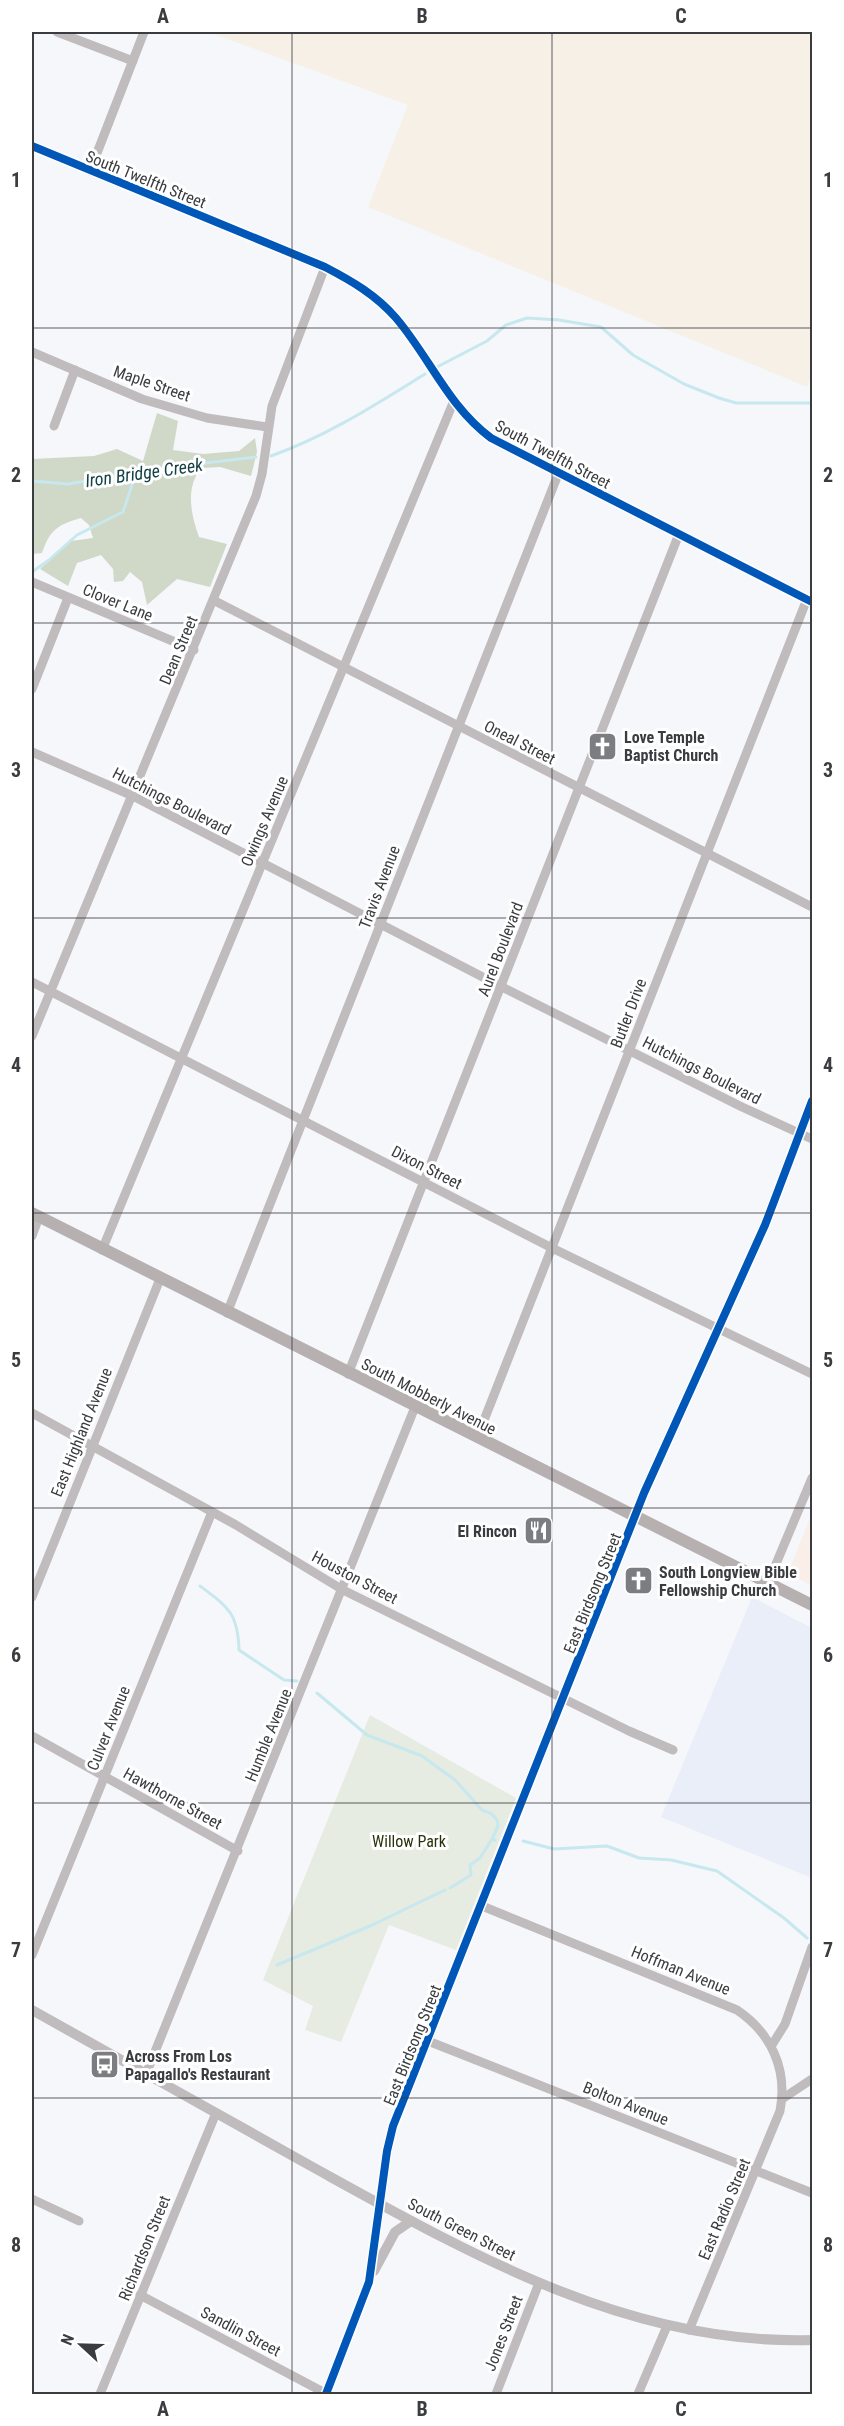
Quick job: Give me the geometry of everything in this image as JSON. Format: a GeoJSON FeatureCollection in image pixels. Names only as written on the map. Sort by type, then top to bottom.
{"type":"FeatureCollection","features":[{"type":"Feature","properties":{"kind":"main road","name":"South Mobberly Avenue"},"geometry":{"type":"LineString","coordinates":[[35,1215],[348,1374],[813,1605]]}},
{"type":"Feature","properties":{"kind":"street"},"geometry":{"type":"LineString","coordinates":[[57,32],[133,61]]}},
{"type":"Feature","properties":{"kind":"street"},"geometry":{"type":"LineString","coordinates":[[90,171],[144,32]]}},
{"type":"Feature","properties":{"kind":"street","name":"South Twelfth Street"},"geometry":{"type":"LineString","coordinates":[[32,146],[325,267],[357,283],[387,308],[412,338],[453,403],[475,426],[491,438],[810,601]]}},
{"type":"Feature","properties":{"kind":"street","name":"Dean Street"},"geometry":{"type":"LineString","coordinates":[[32,1036],[194,650],[260,484],[267,427],[274,399],[325,267]]}},
{"type":"Feature","properties":{"kind":"street","name":"Maple Street"},"geometry":{"type":"LineString","coordinates":[[32,352],[153,402],[207,418],[267,427]]}},
{"type":"Feature","properties":{"kind":"street"},"geometry":{"type":"LineString","coordinates":[[54,426],[75,370]]}},
{"type":"Feature","properties":{"kind":"street","name":"Owings Avenue"},"geometry":{"type":"LineString","coordinates":[[102,1250],[453,403]]}},
{"type":"Feature","properties":{"kind":"street","name":"Travis Avenue"},"geometry":{"type":"LineString","coordinates":[[227,1313],[559,472]]}},
{"type":"Feature","properties":{"kind":"street","name":"Aurel Boulevard"},"geometry":{"type":"LineString","coordinates":[[348,1374],[679,534]]}},
{"type":"Feature","properties":{"kind":"street","name":"Clover Lane"},"geometry":{"type":"LineString","coordinates":[[32,582],[194,650]]}},
{"type":"Feature","properties":{"kind":"street"},"geometry":{"type":"LineString","coordinates":[[32,689],[68,598]]}},
{"type":"Feature","properties":{"kind":"street","name":"Oneal Street"},"geometry":{"type":"LineString","coordinates":[[214,601],[707,855],[813,907]]}},
{"type":"Feature","properties":{"kind":"street","name":"Butler Drive"},"geometry":{"type":"LineString","coordinates":[[477,1438],[707,855],[810,601]]}},
{"type":"Feature","properties":{"kind":"street","name":"Hutchings Boulevard"},"geometry":{"type":"LineString","coordinates":[[32,752],[133,796],[262,865],[502,987],[813,1139]]}},
{"type":"Feature","properties":{"kind":"street","name":"Dixon Street"},"geometry":{"type":"LineString","coordinates":[[32,982],[552,1248],[813,1374]]}},
{"type":"Feature","properties":{"kind":"street","name":"East Birdsong Street"},"geometry":{"type":"LineString","coordinates":[[369,2282],[390,2138],[636,1517],[771,1209],[813,1101]]}},
{"type":"Feature","properties":{"kind":"street"},"geometry":{"type":"LineString","coordinates":[[32,1236],[35,1215]]}},
{"type":"Feature","properties":{"kind":"street","name":"East Highland Avenue"},"geometry":{"type":"LineString","coordinates":[[32,1597],[160,1279]]}},
{"type":"Feature","properties":{"kind":"street","name":"Humble Avenue"},"geometry":{"type":"LineString","coordinates":[[146,2074],[238,1851],[415,1407]]}},
{"type":"Feature","properties":{"kind":"street","name":"Houston Street"},"geometry":{"type":"LineString","coordinates":[[32,1413],[212,1512],[343,1590],[629,1731],[673,1750]]}},
{"type":"Feature","properties":{"kind":"street"},"geometry":{"type":"LineString","coordinates":[[768,1583],[813,1478]]}},
{"type":"Feature","properties":{"kind":"street","name":"Culver Avenue"},"geometry":{"type":"LineString","coordinates":[[32,1955],[212,1512]]}},
{"type":"Feature","properties":{"kind":"street","name":"Hawthorne Street"},"geometry":{"type":"LineString","coordinates":[[32,1736],[238,1851]]}},
{"type":"Feature","properties":{"kind":"street","name":"Hoffman Avenue"},"geometry":{"type":"LineString","coordinates":[[482,1906],[736,2010],[760,2029],[772,2045],[781,2075],[782,2099]]}},
{"type":"Feature","properties":{"kind":"street"},"geometry":{"type":"LineString","coordinates":[[772,2045],[785,2024],[813,1947]]}},
{"type":"Feature","properties":{"kind":"street","name":"South Green Street"},"geometry":{"type":"LineString","coordinates":[[32,2010],[411,2221],[481,2257],[539,2283],[667,2326],[740,2338],[813,2340]]}},
{"type":"Feature","properties":{"kind":"street","name":"Bolton Avenue"},"geometry":{"type":"LineString","coordinates":[[428,2041],[813,2193]]}},
{"type":"Feature","properties":{"kind":"street"},"geometry":{"type":"LineString","coordinates":[[782,2099],[813,2079]]}},
{"type":"Feature","properties":{"kind":"street","name":"East Radio Street"},"geometry":{"type":"LineString","coordinates":[[689,2330],[757,2171],[778,2117],[782,2099]]}},
{"type":"Feature","properties":{"kind":"street","name":"Richardson Street"},"geometry":{"type":"LineString","coordinates":[[100,2394],[216,2113]]}},
{"type":"Feature","properties":{"kind":"street"},"geometry":{"type":"LineString","coordinates":[[32,2199],[79,2221]]}},
{"type":"Feature","properties":{"kind":"street"},"geometry":{"type":"LineString","coordinates":[[326,2394],[369,2282],[391,2237],[398,2228],[411,2221]]}},
{"type":"Feature","properties":{"kind":"street","name":"Jones Street"},"geometry":{"type":"LineString","coordinates":[[496,2394],[539,2283]]}},
{"type":"Feature","properties":{"kind":"street","name":"Sandlin Street"},"geometry":{"type":"LineString","coordinates":[[140,2295],[326,2394]]}},
{"type":"Feature","properties":{"kind":"street"},"geometry":{"type":"LineString","coordinates":[[638,2394],[667,2326]]}},
{"type":"Feature","properties":{"kind":"shaded area"},"geometry":{"type":"Polygon","coordinates":[[[208,32],[812,32],[812,374],[807,387],[368,207],[408,105],[208,32]]]}},
{"type":"Feature","properties":{"kind":"shaded area"},"geometry":{"type":"Polygon","coordinates":[[[812,1513],[812,1586],[788,1573],[812,1513]]]}},
{"type":"Feature","properties":{"kind":"shaded area"},"geometry":{"type":"Polygon","coordinates":[[[752,1597],[812,1628],[812,1878],[661,1817],[752,1597]]]}},
{"type":"Feature","properties":{"kind":"green space"},"geometry":{"type":"Polygon","coordinates":[[[157,413],[178,421],[173,450],[203,454],[239,451],[255,438],[257,452],[251,476],[220,467],[201,468],[193,484],[192,511],[199,537],[227,544],[210,587],[177,579],[147,605],[142,582],[130,572],[123,581],[114,582],[113,569],[101,555],[77,563],[68,586],[40,569],[71,541],[93,538],[89,525],[81,518],[60,526],[48,539],[42,553],[32,554],[32,459],[94,456],[117,449],[143,461],[157,413]]]}},
{"type":"Feature","properties":{"kind":"green space","name":"Willow Park"},"geometry":{"type":"Polygon","coordinates":[[[370,1715],[516,1798],[456,1950],[389,1925],[341,2042],[305,2030],[313,2006],[263,1980],[370,1715]]]}},
{"type":"Feature","properties":{"kind":"waterway","name":"Iron Bridge Creek"},"geometry":{"type":"LineString","coordinates":[[437,367],[487,341],[506,325],[527,318],[559,320],[601,327],[633,355],[684,384],[719,398],[736,403],[812,403]]}},
{"type":"Feature","properties":{"kind":"waterway","name":"Iron Bridge Creek"},"geometry":{"type":"LineString","coordinates":[[271,456],[331,429],[425,374]]}},
{"type":"Feature","properties":{"kind":"waterway","name":"Iron Bridge Creek"},"geometry":{"type":"LineString","coordinates":[[32,481],[68,484],[156,469],[256,457]]}},
{"type":"Feature","properties":{"kind":"waterway"},"geometry":{"type":"LineString","coordinates":[[32,572],[77,535],[123,512],[136,473]]}},
{"type":"Feature","properties":{"kind":"waterway"},"geometry":{"type":"LineString","coordinates":[[200,1586],[230,1612],[236,1627],[239,1650],[284,1680],[297,1681]]}},
{"type":"Feature","properties":{"kind":"waterway"},"geometry":{"type":"LineString","coordinates":[[317,1693],[367,1735],[422,1756],[455,1780],[482,1810],[492,1814],[497,1820],[498,1826],[492,1839]]}},
{"type":"Feature","properties":{"kind":"waterway"},"geometry":{"type":"LineString","coordinates":[[450,1888],[471,1875],[470,1865],[480,1858],[492,1839],[495,1840]]}},
{"type":"Feature","properties":{"kind":"waterway"},"geometry":{"type":"LineString","coordinates":[[523,1841],[554,1849],[607,1846],[639,1858],[671,1860],[717,1871],[784,1918],[807,1938]]}},
{"type":"Feature","properties":{"kind":"waterway"},"geometry":{"type":"LineString","coordinates":[[277,1965],[370,1926],[445,1890]]}},
{"type":"Feature","properties":{"kind":"cycle path"},"geometry":{"type":"LineString","coordinates":[[32,146],[325,267],[345,278],[372,295],[396,318],[451,397],[491,438],[812,602]]}},
{"type":"Feature","properties":{"kind":"cycle path"},"geometry":{"type":"LineString","coordinates":[[326,2394],[369,2282],[387,2151],[393,2126],[644,1493],[765,1225],[812,1101]]}},
{"type":"Feature","properties":{"kind":"place","name":"Love Temple Baptist Church"},"geometry":{"type":"Point","coordinates":[603,746]}},
{"type":"Feature","properties":{"kind":"place","name":"El Rincon"},"geometry":{"type":"Point","coordinates":[538,1531]}},
{"type":"Feature","properties":{"kind":"place","name":"South Longview Bible Fellowship Church"},"geometry":{"type":"Point","coordinates":[638,1581]}},
{"type":"Feature","properties":{"kind":"place","name":"Across From Los Papagallo's Restaurant"},"geometry":{"type":"Point","coordinates":[104,2065]}}]}
